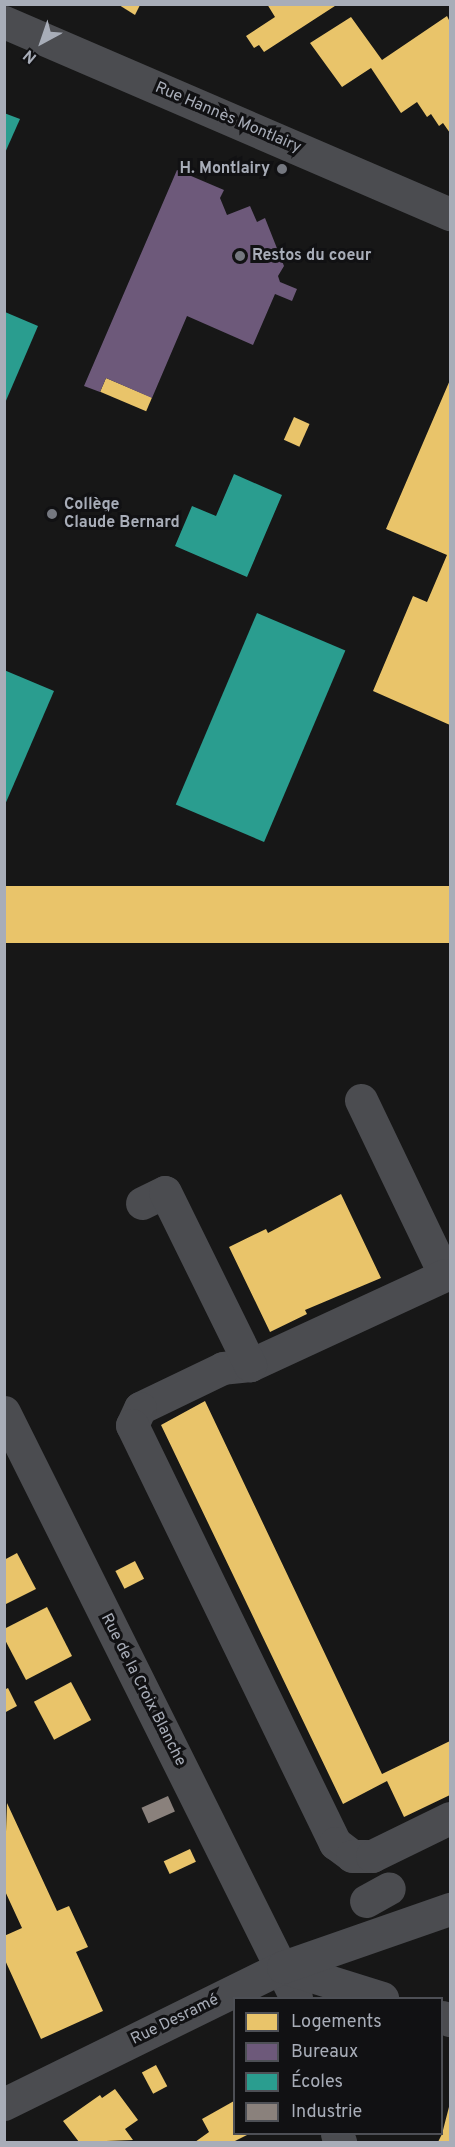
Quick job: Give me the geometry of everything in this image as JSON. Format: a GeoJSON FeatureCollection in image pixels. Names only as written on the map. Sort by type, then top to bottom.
{"type":"FeatureCollection","features":[{"type":"Feature","properties":{"kind":"street","name":"Rue Hannès Montlairy"},"geometry":{"type":"LineString","coordinates":[[4,22],[450,214]]}},
{"type":"Feature","properties":{"kind":"street"},"geometry":{"type":"LineString","coordinates":[[361,1100],[449,1278],[250,1365],[223,1368],[140,1408],[132,1425],[140,1448],[334,1843],[352,1856],[372,1856],[450,1818]]}},
{"type":"Feature","properties":{"kind":"street"},"geometry":{"type":"LineString","coordinates":[[142,1203],[165,1192],[250,1365]]}},
{"type":"Feature","properties":{"kind":"street","name":"Rue de la Croix Blanche"},"geometry":{"type":"LineString","coordinates":[[4,1412],[283,1967],[296,1997]]}},
{"type":"Feature","properties":{"kind":"street","name":"Rue Desramé"},"geometry":{"type":"LineString","coordinates":[[4,2104],[283,1967],[450,1909]]}},
{"type":"Feature","properties":{"kind":"street"},"geometry":{"type":"LineString","coordinates":[[283,1967],[379,1997]]}},
{"type":"Feature","properties":{"kind":"building: Logements"},"geometry":{"type":"Polygon","coordinates":[[[267,4],[338,4],[264,52],[259,45],[254,48],[246,36],[275,17],[267,4]]]}},
{"type":"Feature","properties":{"kind":"building: Logements"},"geometry":{"type":"Polygon","coordinates":[[[119,5],[140,5],[135,15],[119,5]]]}},
{"type":"Feature","properties":{"kind":"building: Logements"},"geometry":{"type":"Polygon","coordinates":[[[447,16],[450,22],[450,133],[443,123],[439,126],[431,114],[427,117],[417,102],[401,113],[371,68],[342,87],[310,43],[351,17],[382,60],[447,16]]]}},
{"type":"Feature","properties":{"kind":"building: Logements"},"geometry":{"type":"Polygon","coordinates":[[[106,378],[152,398],[146,411],[100,392],[106,378]]]}},
{"type":"Feature","properties":{"kind":"building: Logements"},"geometry":{"type":"Polygon","coordinates":[[[450,380],[450,725],[373,691],[413,596],[427,602],[447,555],[386,529],[450,380]]]}},
{"type":"Feature","properties":{"kind":"building: Logements"},"geometry":{"type":"Polygon","coordinates":[[[294,417],[310,424],[299,447],[284,440],[294,417]]]}},
{"type":"Feature","properties":{"kind":"building: Logements"},"geometry":{"type":"Polygon","coordinates":[[[4,886],[450,886],[450,943],[4,943],[4,886]]]}},
{"type":"Feature","properties":{"kind":"building: Logements"},"geometry":{"type":"Polygon","coordinates":[[[341,1194],[381,1278],[305,1310],[307,1314],[270,1332],[229,1247],[266,1229],[268,1233],[341,1194]]]}},
{"type":"Feature","properties":{"kind":"building: Logements"},"geometry":{"type":"Polygon","coordinates":[[[205,1401],[382,1774],[450,1741],[450,1795],[404,1817],[387,1781],[343,1804],[161,1425],[205,1401]]]}},
{"type":"Feature","properties":{"kind":"building: Logements"},"geometry":{"type":"Polygon","coordinates":[[[17,1553],[36,1589],[4,1605],[4,1560],[17,1553]]]}},
{"type":"Feature","properties":{"kind":"building: Logements"},"geometry":{"type":"Polygon","coordinates":[[[135,1561],[144,1579],[124,1589],[115,1571],[135,1561]]]}},
{"type":"Feature","properties":{"kind":"building: Logements"},"geometry":{"type":"Polygon","coordinates":[[[47,1607],[72,1656],[26,1680],[4,1638],[4,1629],[47,1607]]]}},
{"type":"Feature","properties":{"kind":"building: Logements"},"geometry":{"type":"Polygon","coordinates":[[[71,1682],[91,1720],[54,1740],[34,1702],[71,1682]]]}},
{"type":"Feature","properties":{"kind":"building: Logements"},"geometry":{"type":"Polygon","coordinates":[[[8,1688],[17,1706],[4,1713],[4,1690],[8,1688]]]}},
{"type":"Feature","properties":{"kind":"building: Logements"},"geometry":{"type":"Polygon","coordinates":[[[7,1803],[57,1911],[69,1906],[88,1947],[76,1952],[103,2011],[41,2039],[4,1958],[4,1936],[22,1928],[4,1889],[7,1803]]]}},
{"type":"Feature","properties":{"kind":"building: Logements"},"geometry":{"type":"Polygon","coordinates":[[[190,1849],[196,1862],[170,1874],[164,1861],[190,1849]]]}},
{"type":"Feature","properties":{"kind":"building: Logements"},"geometry":{"type":"Polygon","coordinates":[[[156,2065],[167,2086],[153,2094],[142,2073],[156,2065]]]}},
{"type":"Feature","properties":{"kind":"building: Logements"},"geometry":{"type":"Polygon","coordinates":[[[115,2089],[138,2120],[125,2129],[133,2140],[79,2142],[63,2121],[100,2095],[102,2098],[115,2089]]]}},
{"type":"Feature","properties":{"kind":"building: Logements"},"geometry":{"type":"Polygon","coordinates":[[[233,2102],[233,2135],[247,2135],[233,2142],[195,2142],[209,2132],[202,2119],[233,2102]]]}},
{"type":"Feature","properties":{"kind":"building: Logements"},"geometry":{"type":"Polygon","coordinates":[[[450,2103],[450,2142],[438,2142],[443,2135],[450,2103]]]}},
{"type":"Feature","properties":{"kind":"building: Bureaux"},"geometry":{"type":"Polygon","coordinates":[[[177,170],[224,190],[220,198],[227,215],[250,206],[257,222],[265,218],[284,266],[278,276],[280,282],[297,289],[292,301],[275,294],[253,345],[187,316],[152,398],[106,378],[100,392],[84,386],[177,170]]]}},
{"type":"Feature","properties":{"kind":"building: Écoles"},"geometry":{"type":"Polygon","coordinates":[[[4,113],[20,119],[4,155],[4,113]]]}},
{"type":"Feature","properties":{"kind":"building: Écoles"},"geometry":{"type":"Polygon","coordinates":[[[5,312],[38,326],[5,403],[5,312]]]}},
{"type":"Feature","properties":{"kind":"building: Écoles"},"geometry":{"type":"Polygon","coordinates":[[[234,474],[282,495],[247,577],[175,546],[192,506],[216,516],[234,474]]]}},
{"type":"Feature","properties":{"kind":"building: Écoles"},"geometry":{"type":"Polygon","coordinates":[[[257,613],[345,651],[264,842],[176,804],[257,613]]]}},
{"type":"Feature","properties":{"kind":"building: Écoles"},"geometry":{"type":"Polygon","coordinates":[[[4,670],[54,691],[4,807],[4,670]]]}},
{"type":"Feature","properties":{"kind":"building: Industrie"},"geometry":{"type":"Polygon","coordinates":[[[168,1796],[175,1812],[148,1823],[142,1808],[168,1796]]]}},
{"type":"Feature","properties":{"kind":"place","name":"H. Montlairy"},"geometry":{"type":"Point","coordinates":[282,169]}},
{"type":"Feature","properties":{"kind":"place","name":"Restos du coeur"},"geometry":{"type":"Point","coordinates":[240,256]}},
{"type":"Feature","properties":{"kind":"place","name":"Collège Claude Bernard"},"geometry":{"type":"Point","coordinates":[52,514]}}]}
